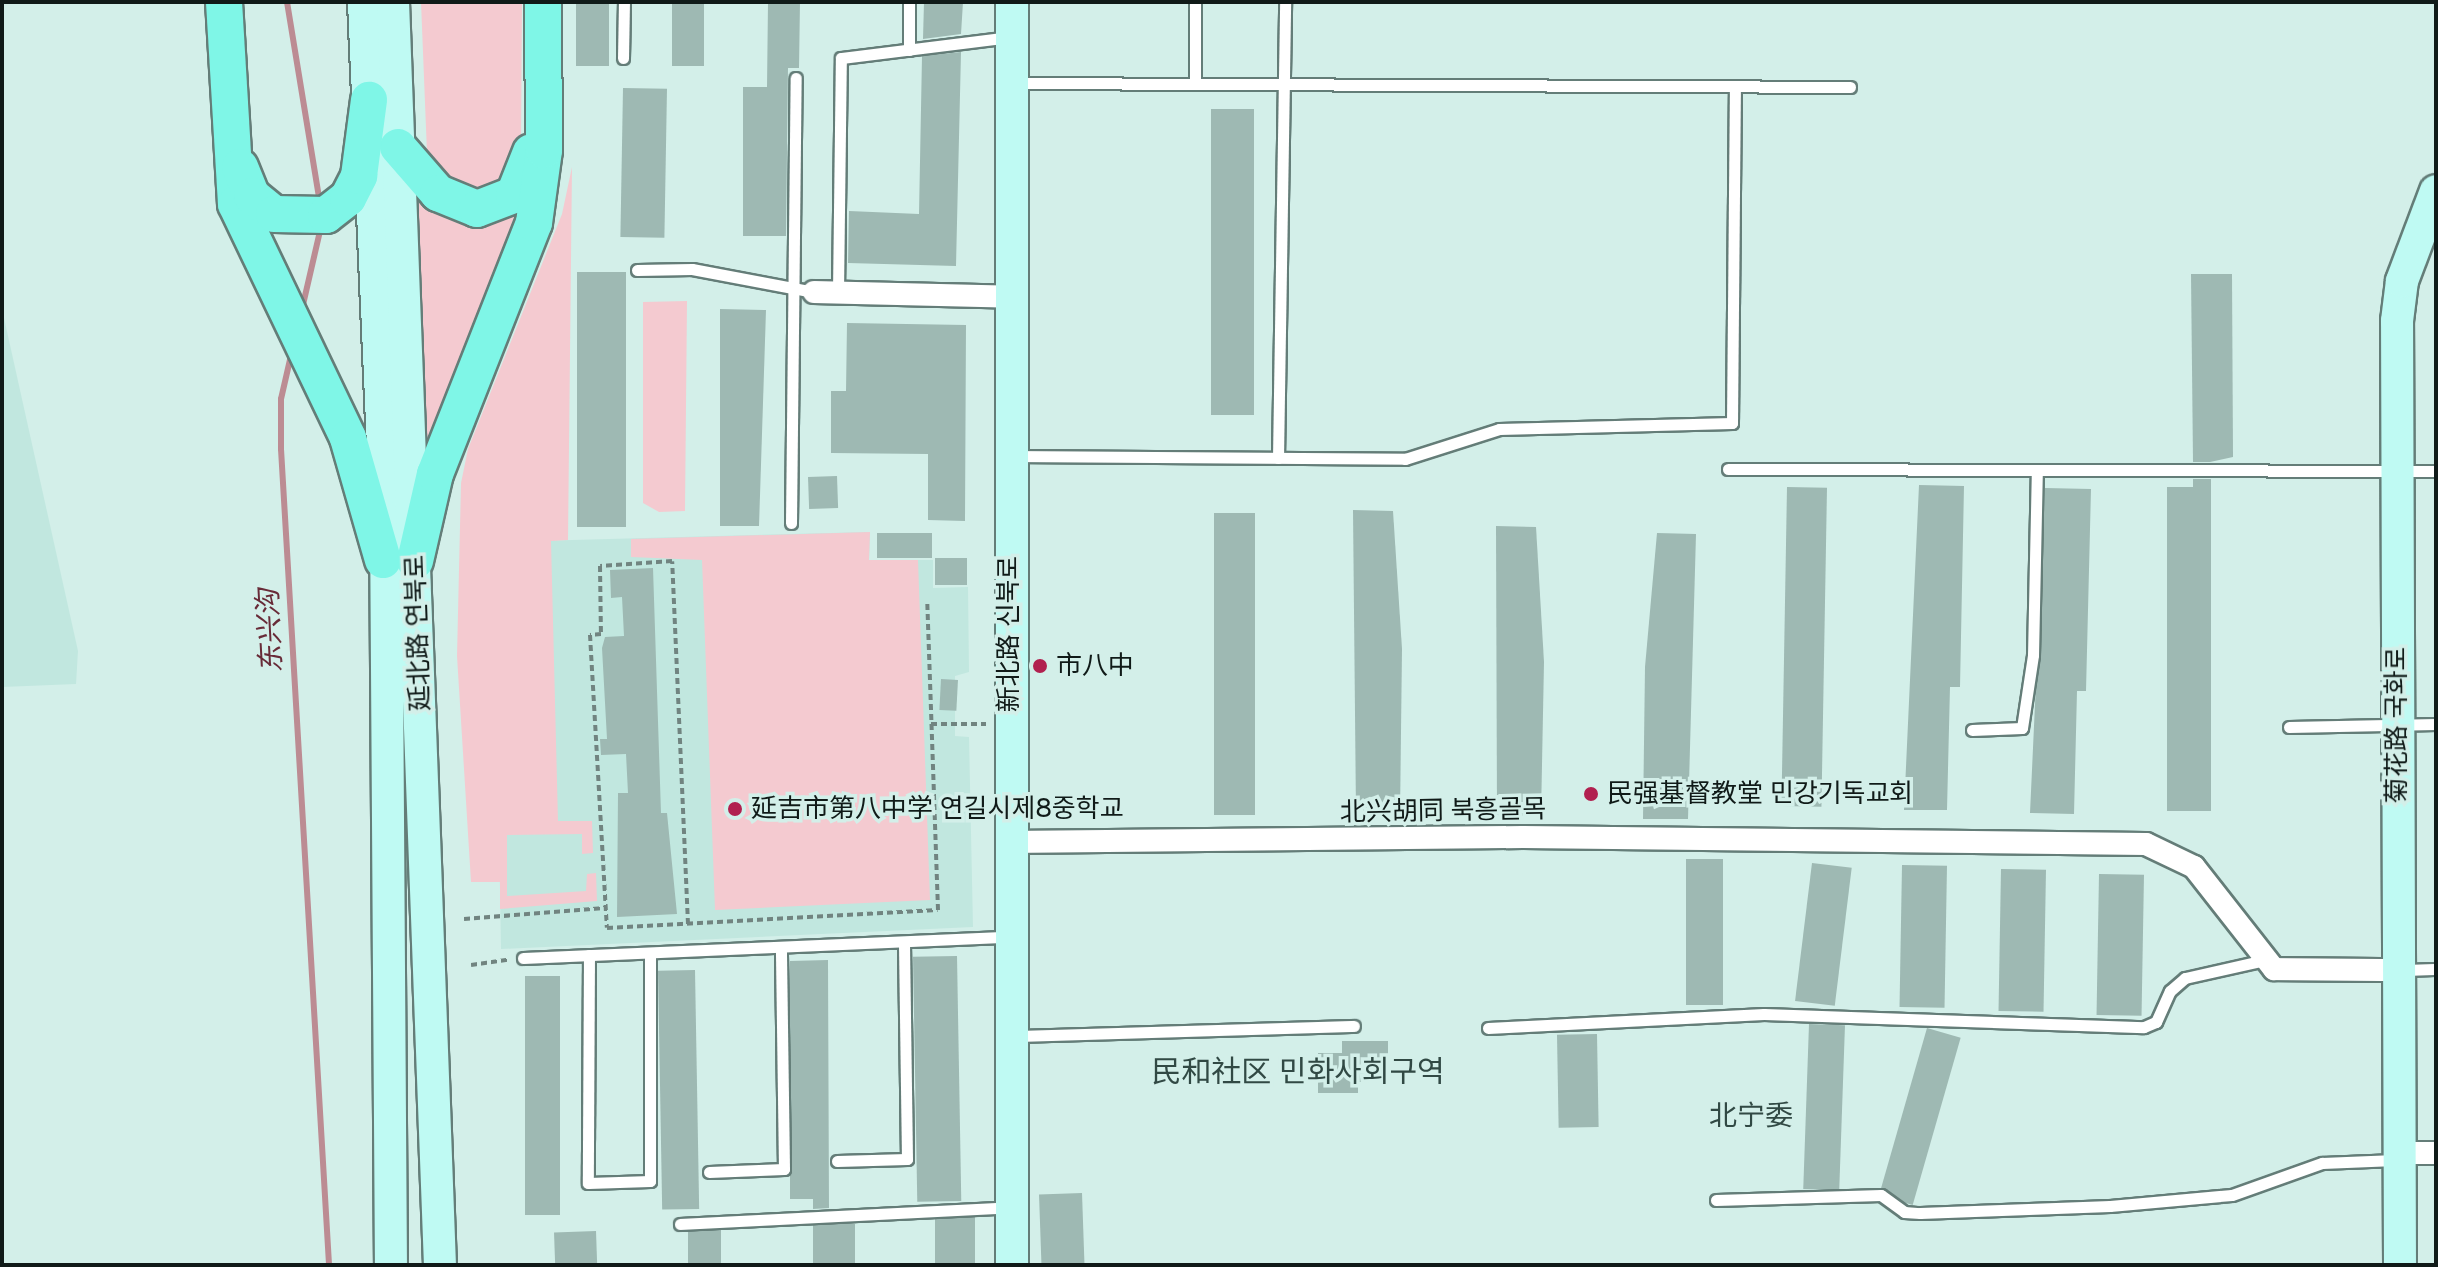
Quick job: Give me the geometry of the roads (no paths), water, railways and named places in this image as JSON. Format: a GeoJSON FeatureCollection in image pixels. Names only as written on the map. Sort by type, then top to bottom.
{"type":"FeatureCollection","features":[{"type":"Feature","properties":{"kind":"main road"},"geometry":{"type":"LineString","coordinates":[[224,2],[232,185],[399,561]]}},
{"type":"Feature","properties":{"kind":"main road"},"geometry":{"type":"LineString","coordinates":[[233,2],[240,170],[252,196],[274,214],[315,218],[348,198],[362,164],[369,100]]}},
{"type":"Feature","properties":{"kind":"main road","name":"延北路 연북로"},"geometry":{"type":"LineString","coordinates":[[364,2],[440,1265]]}},
{"type":"Feature","properties":{"kind":"main road","name":"延北路 연북로"},"geometry":{"type":"LineString","coordinates":[[391,1265],[399,561],[398,147],[393,2]]}},
{"type":"Feature","properties":{"kind":"main road"},"geometry":{"type":"LineString","coordinates":[[398,147],[438,193],[466,208],[503,203],[525,181],[530,162],[533,2]]}},
{"type":"Feature","properties":{"kind":"main road"},"geometry":{"type":"LineString","coordinates":[[399,561],[534,223],[544,150],[543,2]]}},
{"type":"Feature","properties":{"kind":"main road","name":"新北路 신북로"},"geometry":{"type":"LineString","coordinates":[[1012,2],[1014,83],[1007,842],[1012,1265]]}},
{"type":"Feature","properties":{"kind":"main road","name":"菊花路 국화로"},"geometry":{"type":"LineString","coordinates":[[2400,1265],[2395,472],[2402,281],[2436,191]]}},
{"type":"Feature","properties":{"kind":"street"},"geometry":{"type":"LineString","coordinates":[[804,292],[1012,297]]}},
{"type":"Feature","properties":{"kind":"street","name":"北兴胡同 북흥골목"},"geometry":{"type":"LineString","coordinates":[[1007,842],[1523,837],[2146,844],[2194,867],[2261,961]]}},
{"type":"Feature","properties":{"kind":"street"},"geometry":{"type":"LineString","coordinates":[[2261,961],[2293,971],[2399,970]]}},
{"type":"Feature","properties":{"kind":"street"},"geometry":{"type":"LineString","coordinates":[[2400,1157],[2436,1153]]}},
{"type":"Feature","properties":{"kind":"lane"},"geometry":{"type":"LineString","coordinates":[[623,58],[624,2]]}},
{"type":"Feature","properties":{"kind":"lane"},"geometry":{"type":"LineString","coordinates":[[909,2],[909,50]]}},
{"type":"Feature","properties":{"kind":"lane"},"geometry":{"type":"LineString","coordinates":[[1195,2],[1195,83]]}},
{"type":"Feature","properties":{"kind":"lane"},"geometry":{"type":"LineString","coordinates":[[1278,458],[1285,2]]}},
{"type":"Feature","properties":{"kind":"lane"},"geometry":{"type":"LineString","coordinates":[[838,293],[841,58],[1013,37]]}},
{"type":"Feature","properties":{"kind":"lane"},"geometry":{"type":"LineString","coordinates":[[791,523],[804,292],[796,78]]}},
{"type":"Feature","properties":{"kind":"lane"},"geometry":{"type":"LineString","coordinates":[[1014,83],[1850,87]]}},
{"type":"Feature","properties":{"kind":"lane"},"geometry":{"type":"LineString","coordinates":[[1010,456],[1405,459],[1499,429],[1732,423],[1735,86]]}},
{"type":"Feature","properties":{"kind":"lane"},"geometry":{"type":"LineString","coordinates":[[637,270],[692,269],[804,292]]}},
{"type":"Feature","properties":{"kind":"lane"},"geometry":{"type":"LineString","coordinates":[[1728,469],[2436,471]]}},
{"type":"Feature","properties":{"kind":"lane"},"geometry":{"type":"LineString","coordinates":[[1972,730],[2022,728],[2033,655],[2037,470]]}},
{"type":"Feature","properties":{"kind":"lane"},"geometry":{"type":"LineString","coordinates":[[2289,727],[2436,724]]}},
{"type":"Feature","properties":{"kind":"lane"},"geometry":{"type":"LineString","coordinates":[[523,958],[1008,937]]}},
{"type":"Feature","properties":{"kind":"lane"},"geometry":{"type":"LineString","coordinates":[[837,1161],[907,1159],[904,942]]}},
{"type":"Feature","properties":{"kind":"lane"},"geometry":{"type":"LineString","coordinates":[[709,1172],[784,1169],[781,947]]}},
{"type":"Feature","properties":{"kind":"lane"},"geometry":{"type":"LineString","coordinates":[[589,955],[588,1183],[650,1181],[650,953]]}},
{"type":"Feature","properties":{"kind":"lane"},"geometry":{"type":"LineString","coordinates":[[1488,1028],[1764,1014],[2144,1027],[2185,978],[2261,961]]}},
{"type":"Feature","properties":{"kind":"lane"},"geometry":{"type":"LineString","coordinates":[[2399,970],[2436,969]]}},
{"type":"Feature","properties":{"kind":"lane"},"geometry":{"type":"LineString","coordinates":[[1009,1037],[1354,1026]]}},
{"type":"Feature","properties":{"kind":"lane"},"geometry":{"type":"LineString","coordinates":[[1716,1200],[1881,1195],[1904,1212],[1920,1213],[2110,1206],[2232,1195],[2322,1163],[2400,1157]]}},
{"type":"Feature","properties":{"kind":"lane"},"geometry":{"type":"LineString","coordinates":[[680,1224],[1012,1207]]}},
{"type":"Feature","properties":{"kind":"waterway","name":"东兴沟"},"geometry":{"type":"LineString","coordinates":[[287,2],[320,204]]}},
{"type":"Feature","properties":{"kind":"waterway","name":"东兴沟"},"geometry":{"type":"LineString","coordinates":[[302,309],[321,227]]}},
{"type":"Feature","properties":{"kind":"waterway","name":"东兴沟"},"geometry":{"type":"LineString","coordinates":[[292,351],[281,399],[281,449],[329,1265]]}},
{"type":"Feature","properties":{"kind":"place","name":"市八中"},"geometry":{"type":"Point","coordinates":[1040,666]}},
{"type":"Feature","properties":{"kind":"place","name":"民强基督教堂 민강기독교회"},"geometry":{"type":"Point","coordinates":[1591,794]}},
{"type":"Feature","properties":{"kind":"place","name":"延吉市第八中学 연길시제8중학교"},"geometry":{"type":"Point","coordinates":[735,809]}},
{"type":"Feature","properties":{"kind":"district","name":"民和社区 민화사회구역"},"geometry":{"type":"Point","coordinates":[1298,1073]}},
{"type":"Feature","properties":{"kind":"district","name":"北宁委"},"geometry":{"type":"Point","coordinates":[1751,1116]}}]}
